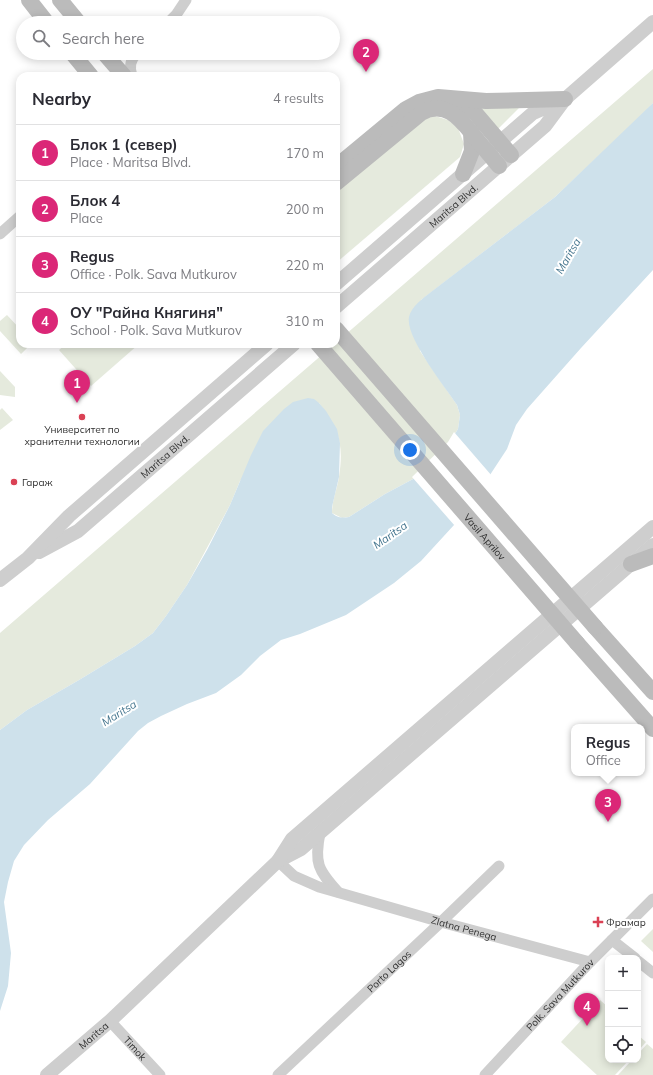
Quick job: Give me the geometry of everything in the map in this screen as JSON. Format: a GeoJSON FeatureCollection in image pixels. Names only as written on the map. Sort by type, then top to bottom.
{"type":"FeatureCollection","features":[{"type":"Feature","properties":{"kind":"main road"},"geometry":{"type":"LineString","coordinates":[[29,0],[42,16]]}},
{"type":"Feature","properties":{"kind":"main road"},"geometry":{"type":"LineString","coordinates":[[60,0],[73,16]]}},
{"type":"Feature","properties":{"kind":"main road"},"geometry":{"type":"LineString","coordinates":[[78,60],[88,72]]}},
{"type":"Feature","properties":{"kind":"main road"},"geometry":{"type":"LineString","coordinates":[[110,60],[121,72]]}},
{"type":"Feature","properties":{"kind":"main road"},"geometry":{"type":"LineString","coordinates":[[340,164],[412,105],[432,98],[502,101],[565,99]]}},
{"type":"Feature","properties":{"kind":"main road"},"geometry":{"type":"LineString","coordinates":[[458,99],[476,114],[511,155]]}},
{"type":"Feature","properties":{"kind":"main road"},"geometry":{"type":"LineString","coordinates":[[340,180],[426,110],[443,109],[458,117],[499,166]]}},
{"type":"Feature","properties":{"kind":"main road"},"geometry":{"type":"LineString","coordinates":[[463,174],[472,151],[471,132]]}},
{"type":"Feature","properties":{"kind":"main road"},"geometry":{"type":"LineString","coordinates":[[340,334],[653,692]]}},
{"type":"Feature","properties":{"kind":"main road","name":"Vasil Aprilov"},"geometry":{"type":"LineString","coordinates":[[321,348],[653,729]]}},
{"type":"Feature","properties":{"kind":"main road"},"geometry":{"type":"LineString","coordinates":[[631,564],[653,556]]}},
{"type":"Feature","properties":{"kind":"street"},"geometry":{"type":"LineString","coordinates":[[175,16],[186,0]]}},
{"type":"Feature","properties":{"kind":"street","name":"Maritsa Blvd."},"geometry":{"type":"LineString","coordinates":[[340,304],[545,126],[565,99],[653,22]]}},
{"type":"Feature","properties":{"kind":"street"},"geometry":{"type":"LineString","coordinates":[[131,60],[131,72]]}},
{"type":"Feature","properties":{"kind":"street","name":"Maritsa Blvd."},"geometry":{"type":"LineString","coordinates":[[340,281],[533,113],[565,99]]}},
{"type":"Feature","properties":{"kind":"street"},"geometry":{"type":"LineString","coordinates":[[0,234],[16,220]]}},
{"type":"Feature","properties":{"kind":"street","name":"Maritsa Blvd."},"geometry":{"type":"LineString","coordinates":[[0,580],[28,558],[69,516],[262,348]]}},
{"type":"Feature","properties":{"kind":"street","name":"Maritsa Blvd."},"geometry":{"type":"LineString","coordinates":[[28,558],[78,531],[289,348]]}},
{"type":"Feature","properties":{"kind":"street","name":"Maritsa"},"geometry":{"type":"LineString","coordinates":[[278,862],[292,838],[653,527]]}},
{"type":"Feature","properties":{"kind":"street","name":"Maritsa"},"geometry":{"type":"LineString","coordinates":[[47,1075],[110,1021],[278,862],[301,850],[653,545]]}},
{"type":"Feature","properties":{"kind":"street"},"geometry":{"type":"LineString","coordinates":[[0,574],[14,569]]}},
{"type":"Feature","properties":{"kind":"street"},"geometry":{"type":"LineString","coordinates":[[320,833],[317,848],[319,867],[322,874],[338,892]]}},
{"type":"Feature","properties":{"kind":"street","name":"Zlatna Penega"},"geometry":{"type":"LineString","coordinates":[[278,862],[301,880],[338,892],[441,922],[590,962]]}},
{"type":"Feature","properties":{"kind":"street","name":"Porto Lagos"},"geometry":{"type":"LineString","coordinates":[[278,1075],[499,866]]}},
{"type":"Feature","properties":{"kind":"street","name":"Polk. Sava Mutkurov"},"geometry":{"type":"LineString","coordinates":[[485,1075],[590,962],[653,899]]}},
{"type":"Feature","properties":{"kind":"street"},"geometry":{"type":"LineString","coordinates":[[612,940],[631,955]]}},
{"type":"Feature","properties":{"kind":"street"},"geometry":{"type":"LineString","coordinates":[[641,963],[653,973]]}},
{"type":"Feature","properties":{"kind":"street","name":"Timok"},"geometry":{"type":"LineString","coordinates":[[110,1021],[160,1075]]}},
{"type":"Feature","properties":{"kind":"shaded area"},"geometry":{"type":"Polygon","coordinates":[[[653,69],[653,103],[643,114],[555,197],[421,300],[420,351],[457,405],[460,415],[458,429],[449,443],[415,478],[385,494],[349,517],[342,518],[332,513],[339,477],[341,455],[340,446],[335,429],[326,412],[319,403],[240,481],[230,505],[187,585],[153,633],[135,646],[27,710],[0,730],[0,633],[330,348],[340,348],[340,339],[653,69]]]}},
{"type":"Feature","properties":{"kind":"shaded area"},"geometry":{"type":"Polygon","coordinates":[[[475,104],[523,104],[495,132],[475,104]]]}},
{"type":"Feature","properties":{"kind":"shaded area"},"geometry":{"type":"Polygon","coordinates":[[[435,116],[448,120],[458,128],[464,144],[460,157],[340,260],[340,188],[419,120],[435,116]]]}},
{"type":"Feature","properties":{"kind":"shaded area"},"geometry":{"type":"Polygon","coordinates":[[[7,315],[16,325],[16,348],[27,348],[21,354],[0,331],[0,321],[7,315]]]}},
{"type":"Feature","properties":{"kind":"shaded area"},"geometry":{"type":"Polygon","coordinates":[[[61,348],[134,348],[91,386],[59,350],[61,348]]]}},
{"type":"Feature","properties":{"kind":"shaded area"},"geometry":{"type":"Polygon","coordinates":[[[0,371],[15,387],[15,397],[0,395],[0,371]]]}},
{"type":"Feature","properties":{"kind":"shaded area"},"geometry":{"type":"Polygon","coordinates":[[[2,408],[13,420],[0,430],[0,410],[2,408]]]}},
{"type":"Feature","properties":{"kind":"shaded area"},"geometry":{"type":"Polygon","coordinates":[[[653,929],[653,952],[641,941],[653,929]]]}},
{"type":"Feature","properties":{"kind":"shaded area"},"geometry":{"type":"Polygon","coordinates":[[[600,1000],[605,1004],[605,1063],[626,1063],[615,1075],[597,1075],[561,1042],[600,1000]]]}},
{"type":"Feature","properties":{"kind":"shaded area"},"geometry":{"type":"Polygon","coordinates":[[[641,1038],[646,1042],[641,1048],[641,1038]]]}},
{"type":"Feature","properties":{"kind":"shaded area"},"geometry":{"type":"Polygon","coordinates":[[[647,1044],[653,1049],[653,1075],[618,1075],[629,1063],[641,1063],[641,1051],[647,1044]]]}},
{"type":"Feature","properties":{"kind":"water"},"geometry":{"type":"Polygon","coordinates":[[[653,103],[653,270],[527,409],[516,425],[507,449],[465,513],[421,561],[394,583],[346,615],[300,634],[281,640],[260,656],[241,675],[216,693],[187,704],[148,723],[138,731],[90,784],[48,820],[24,845],[14,861],[4,902],[11,953],[8,986],[0,1011],[0,730],[27,710],[135,646],[153,633],[187,585],[207,550],[230,505],[263,431],[284,409],[293,402],[308,398],[314,399],[326,411],[337,429],[340,443],[339,477],[332,507],[332,513],[336,516],[349,517],[385,494],[415,478],[449,443],[458,429],[460,415],[457,405],[435,375],[413,337],[409,326],[410,313],[424,297],[555,197],[653,103]]]}},
{"type":"Feature","properties":{"kind":"pier"},"geometry":{"type":"Polygon","coordinates":[[[454,432],[492,476],[467,514],[455,526],[412,477],[448,442],[454,432]]]}},
{"type":"Feature","properties":{"kind":"place","name":"Блок 4"},"geometry":{"type":"Point","coordinates":[366,72]}},
{"type":"Feature","properties":{"kind":"place","name":"Блок 1 (север)"},"geometry":{"type":"Point","coordinates":[77,403]}},
{"type":"Feature","properties":{"kind":"place","name":"Университет по хранителни технологии"},"geometry":{"type":"Point","coordinates":[82,417]}},
{"type":"Feature","properties":{"kind":"place","name":"Гараж"},"geometry":{"type":"Point","coordinates":[14,482]}},
{"type":"Feature","properties":{"kind":"place","name":"Regus"},"geometry":{"type":"Point","coordinates":[608,822]}},
{"type":"Feature","properties":{"kind":"place","name":"Фрамар"},"geometry":{"type":"Point","coordinates":[598,922]}},
{"type":"Feature","properties":{"kind":"place","name":"ОУ \"Райна Княгиня\""},"geometry":{"type":"Point","coordinates":[587,1026]}}]}
